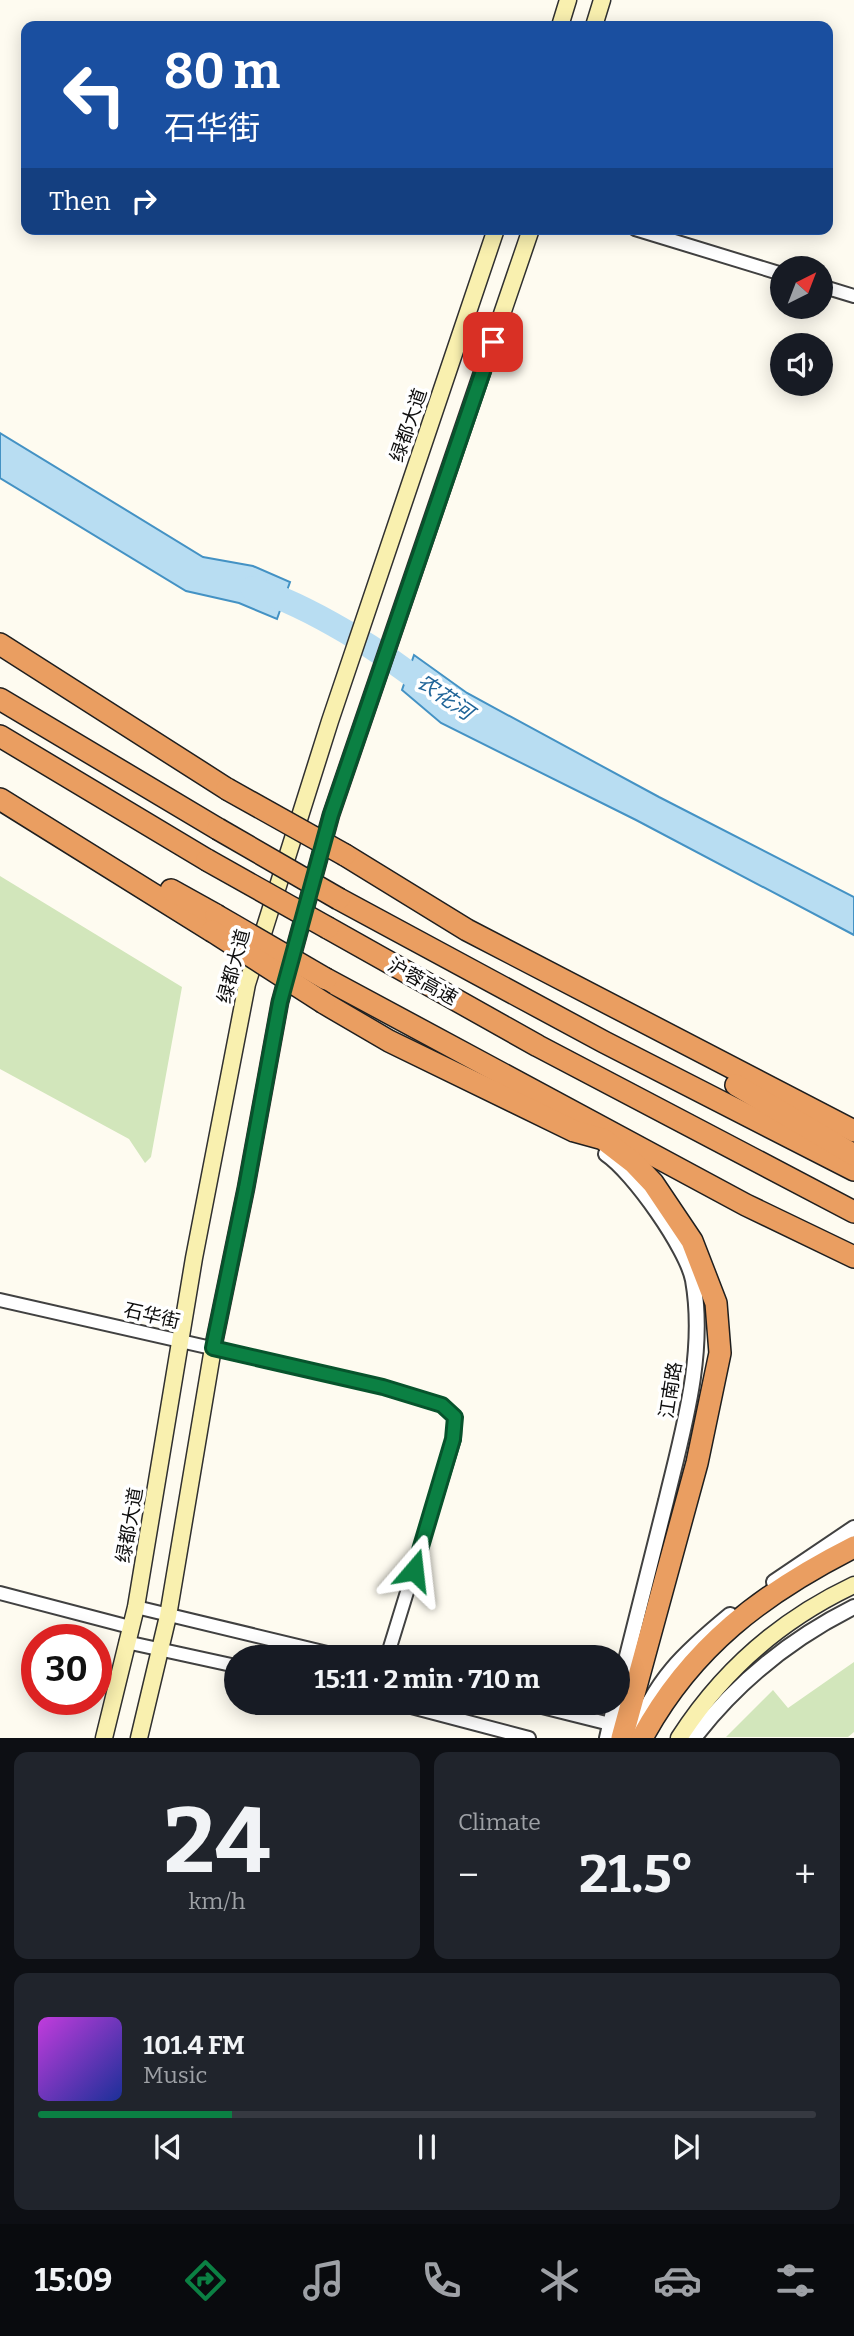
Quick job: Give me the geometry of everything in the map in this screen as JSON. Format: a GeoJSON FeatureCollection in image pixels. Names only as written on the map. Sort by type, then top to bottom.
{"type":"FeatureCollection","features":[{"type":"Feature","properties":{"kind":"highway"},"geometry":{"type":"LineString","coordinates":[[0,644],[227,789],[345,855],[467,930],[854,1156]]}},
{"type":"Feature","properties":{"kind":"highway","name":"沪蓉高速"},"geometry":{"type":"LineString","coordinates":[[0,699],[339,899],[628,1055],[854,1170]]}},
{"type":"Feature","properties":{"kind":"highway","name":"沪蓉高速"},"geometry":{"type":"LineString","coordinates":[[0,736],[207,860],[562,1059],[854,1212]]}},
{"type":"Feature","properties":{"kind":"highway"},"geometry":{"type":"LineString","coordinates":[[0,791],[214,923],[324,1003],[389,1041],[574,1131],[603,1139],[634,1163],[653,1183],[691,1241],[716,1303],[720,1353],[697,1463],[663,1580],[613,1733]]}},
{"type":"Feature","properties":{"kind":"highway"},"geometry":{"type":"LineString","coordinates":[[0,799],[214,923],[326,979],[734,1199],[854,1258]]}},
{"type":"Feature","properties":{"kind":"highway"},"geometry":{"type":"LineString","coordinates":[[467,930],[854,1131]]}},
{"type":"Feature","properties":{"kind":"highway"},"geometry":{"type":"LineString","coordinates":[[642,1738],[661,1702],[690,1665],[722,1633],[769,1595],[854,1547]]}},
{"type":"Feature","properties":{"kind":"main road"},"geometry":{"type":"LineString","coordinates":[[562,21],[568,0]]}},
{"type":"Feature","properties":{"kind":"main road"},"geometry":{"type":"LineString","coordinates":[[596,21],[602,0]]}},
{"type":"Feature","properties":{"kind":"main road","name":"绿都大道"},"geometry":{"type":"LineString","coordinates":[[104,1738],[136,1607],[194,1258],[247,984],[335,708],[494,235]]}},
{"type":"Feature","properties":{"kind":"main road"},"geometry":{"type":"LineString","coordinates":[[139,1738],[168,1616],[213,1348],[280,1002],[331,815],[528,235]]}},
{"type":"Feature","properties":{"kind":"main road"},"geometry":{"type":"LineString","coordinates":[[679,1738],[722,1678],[800,1615],[854,1585]]}},
{"type":"Feature","properties":{"kind":"street"},"geometry":{"type":"LineString","coordinates":[[655,235],[770,270]]}},
{"type":"Feature","properties":{"kind":"street"},"geometry":{"type":"LineString","coordinates":[[833,290],[854,296]]}},
{"type":"Feature","properties":{"kind":"street","name":"江南路"},"geometry":{"type":"LineString","coordinates":[[574,1131],[614,1160],[636,1181],[654,1207],[693,1278],[697,1344],[686,1420],[630,1645]]}},
{"type":"Feature","properties":{"kind":"street","name":"石华街"},"geometry":{"type":"LineString","coordinates":[[0,1300],[383,1387],[442,1405],[455,1417],[453,1439],[391,1645]]}},
{"type":"Feature","properties":{"kind":"street"},"geometry":{"type":"LineString","coordinates":[[634,1738],[643,1709],[673,1664],[748,1600],[854,1528]]}},
{"type":"Feature","properties":{"kind":"street"},"geometry":{"type":"LineString","coordinates":[[0,1594],[161,1648],[224,1663]]}},
{"type":"Feature","properties":{"kind":"street"},"geometry":{"type":"LineString","coordinates":[[136,1607],[292,1645]]}},
{"type":"Feature","properties":{"kind":"street"},"geometry":{"type":"LineString","coordinates":[[694,1738],[729,1699],[774,1656],[808,1630],[854,1607]]}},
{"type":"Feature","properties":{"kind":"street"},"geometry":{"type":"LineString","coordinates":[[442,1715],[529,1738]]}},
{"type":"Feature","properties":{"kind":"street"},"geometry":{"type":"LineString","coordinates":[[561,1715],[613,1733],[614,1715]]}},
{"type":"Feature","properties":{"kind":"green space"},"geometry":{"type":"Polygon","coordinates":[[[0,876],[182,987],[151,1157],[145,1163],[129,1139],[0,1069],[0,876]]]}},
{"type":"Feature","properties":{"kind":"green space"},"geometry":{"type":"Polygon","coordinates":[[[854,1662],[854,1732],[848,1737],[726,1737],[773,1690],[788,1708],[854,1662]]]}},
{"type":"Feature","properties":{"kind":"water"},"geometry":{"type":"Polygon","coordinates":[[[0,433],[203,557],[253,566],[290,582],[277,619],[239,603],[186,591],[0,478],[0,433]]]}},
{"type":"Feature","properties":{"kind":"water"},"geometry":{"type":"Polygon","coordinates":[[[414,655],[467,693],[659,797],[854,897],[854,935],[636,820],[441,723],[402,690],[414,655]]]}},
{"type":"Feature","properties":{"kind":"waterway","name":"农花河"},"geometry":{"type":"LineString","coordinates":[[252,588],[297,606],[346,632],[432,691]]}},
{"type":"Feature","properties":{"kind":"route"},"geometry":{"type":"LineString","coordinates":[[414,1570],[453,1439],[455,1417],[442,1405],[383,1387],[213,1348],[280,1002],[331,815],[493,342]]}}]}
